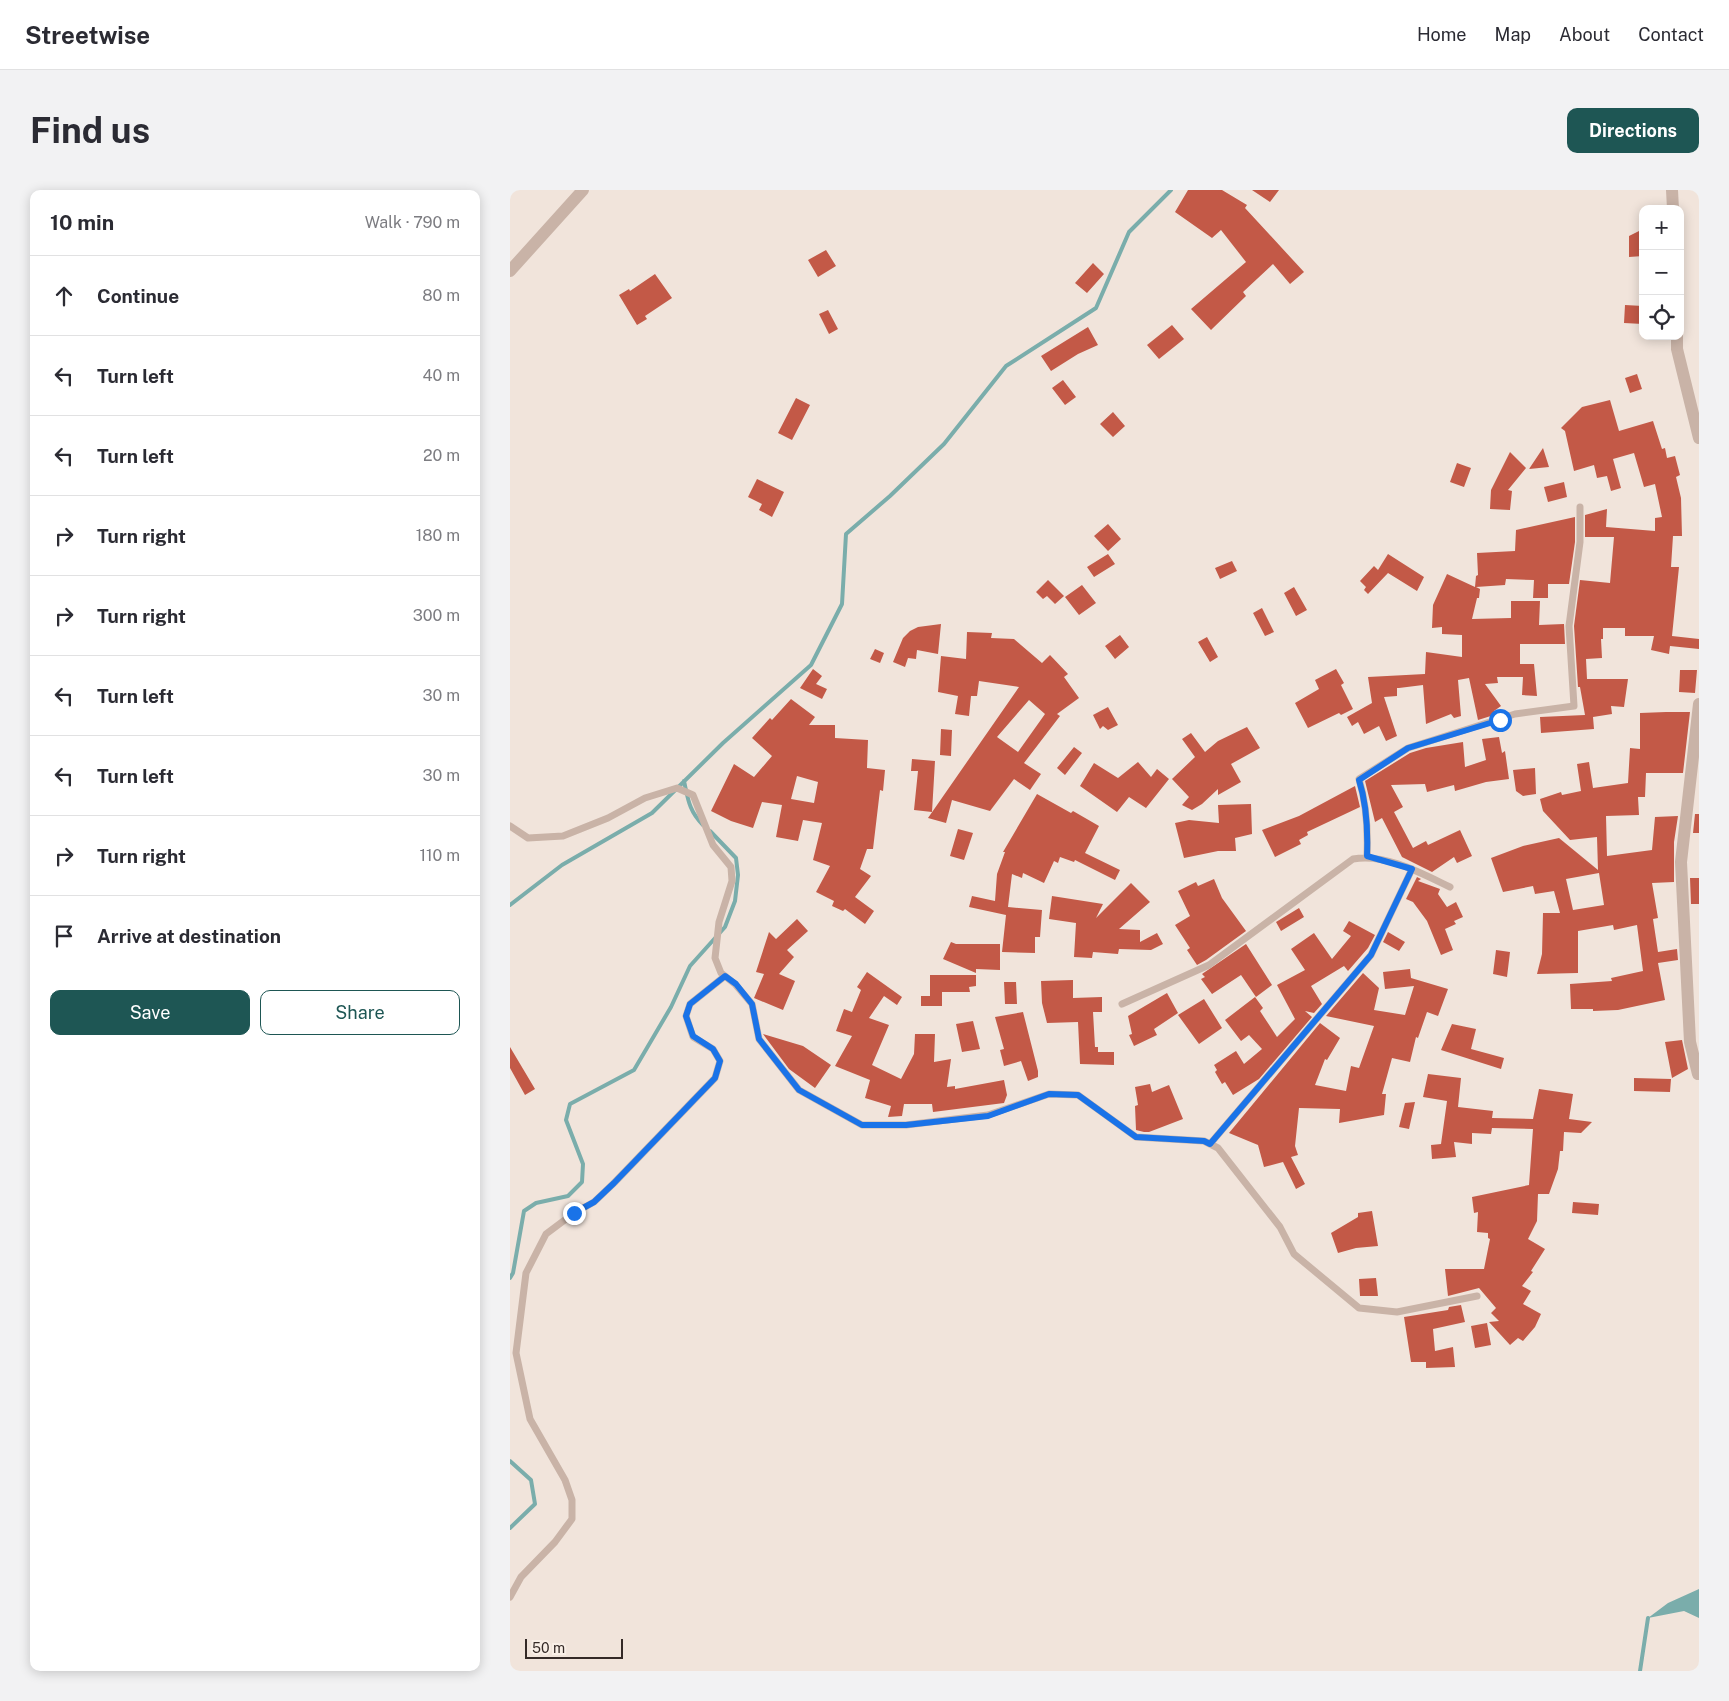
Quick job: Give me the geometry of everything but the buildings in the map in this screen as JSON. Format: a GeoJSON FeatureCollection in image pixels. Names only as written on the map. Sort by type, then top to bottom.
{"type":"FeatureCollection","features":[{"type":"Feature","properties":{"kind":"street"},"geometry":{"type":"LineString","coordinates":[[510,271],[583,190]]}},
{"type":"Feature","properties":{"kind":"street"},"geometry":{"type":"LineString","coordinates":[[1672,190],[1673,205]]}},
{"type":"Feature","properties":{"kind":"street"},"geometry":{"type":"LineString","coordinates":[[1677,340],[1677,349],[1699,438]]}},
{"type":"Feature","properties":{"kind":"street"},"geometry":{"type":"LineString","coordinates":[[1698,1074],[1690,1042],[1681,862],[1699,704]]}},
{"type":"Feature","properties":{"kind":"lane"},"geometry":{"type":"LineString","coordinates":[[1367,856],[1367,816],[1359,780],[1408,748],[1515,714],[1574,706],[1569,626],[1580,542],[1580,508]]}},
{"type":"Feature","properties":{"kind":"lane"},"geometry":{"type":"LineString","coordinates":[[510,826],[528,838],[563,836],[608,818],[645,798],[677,788],[693,795],[712,845],[731,867],[732,881],[719,922],[715,958],[721,973],[736,984],[752,1004],[759,1039],[799,1090],[862,1125],[906,1125],[988,1116],[1049,1094],[1078,1095],[1136,1137],[1204,1141],[1218,1148],[1236,1168],[1280,1228],[1294,1254],[1359,1308],[1397,1312],[1477,1296]]}},
{"type":"Feature","properties":{"kind":"lane"},"geometry":{"type":"LineString","coordinates":[[1122,1004],[1209,965],[1353,859],[1367,856],[1412,869],[1450,887]]}},
{"type":"Feature","properties":{"kind":"lane"},"geometry":{"type":"LineString","coordinates":[[1210,1144],[1371,955],[1412,869]]}},
{"type":"Feature","properties":{"kind":"lane"},"geometry":{"type":"LineString","coordinates":[[510,1597],[521,1577],[555,1542],[572,1519],[572,1500],[565,1480],[530,1420],[516,1353],[526,1274],[546,1234],[574,1213],[594,1202],[715,1078],[720,1061],[713,1049],[693,1036],[686,1016],[690,1004],[725,976]]}},
{"type":"Feature","properties":{"kind":"water"},"geometry":{"type":"Polygon","coordinates":[[[1699,1589],[1699,1618],[1684,1611],[1648,1618],[1668,1603],[1699,1589]]]}},
{"type":"Feature","properties":{"kind":"waterway"},"geometry":{"type":"LineString","coordinates":[[510,905],[562,865],[652,813],[723,743],[811,665],[842,604],[846,534],[890,496],[944,444],[1006,366],[1096,308],[1129,232],[1171,190]]}},
{"type":"Feature","properties":{"kind":"waterway"},"geometry":{"type":"LineString","coordinates":[[684,781],[692,810],[703,825]]}},
{"type":"Feature","properties":{"kind":"waterway"},"geometry":{"type":"LineString","coordinates":[[510,1278],[513,1273],[524,1211],[536,1203],[568,1196],[582,1182],[583,1164],[566,1120],[570,1104],[634,1070],[671,1007],[690,966],[725,927],[735,901],[738,875],[736,858],[710,831]]}},
{"type":"Feature","properties":{"kind":"waterway"},"geometry":{"type":"LineString","coordinates":[[510,1461],[531,1480],[535,1504],[510,1528]]}},
{"type":"Feature","properties":{"kind":"waterway"},"geometry":{"type":"LineString","coordinates":[[1640,1671],[1648,1618]]}},
{"type":"Feature","properties":{"kind":"route"},"geometry":{"type":"LineString","coordinates":[[574,1213],[594,1202],[614,1183],[715,1078],[720,1061],[713,1049],[693,1036],[686,1016],[690,1004],[725,976],[736,984],[752,1004],[759,1039],[799,1090],[862,1125],[906,1125],[988,1116],[1049,1094],[1078,1095],[1136,1137],[1204,1141],[1210,1144],[1371,955],[1412,869],[1367,856],[1368,825],[1365,798],[1359,780],[1408,748],[1500,720]]}}]}
